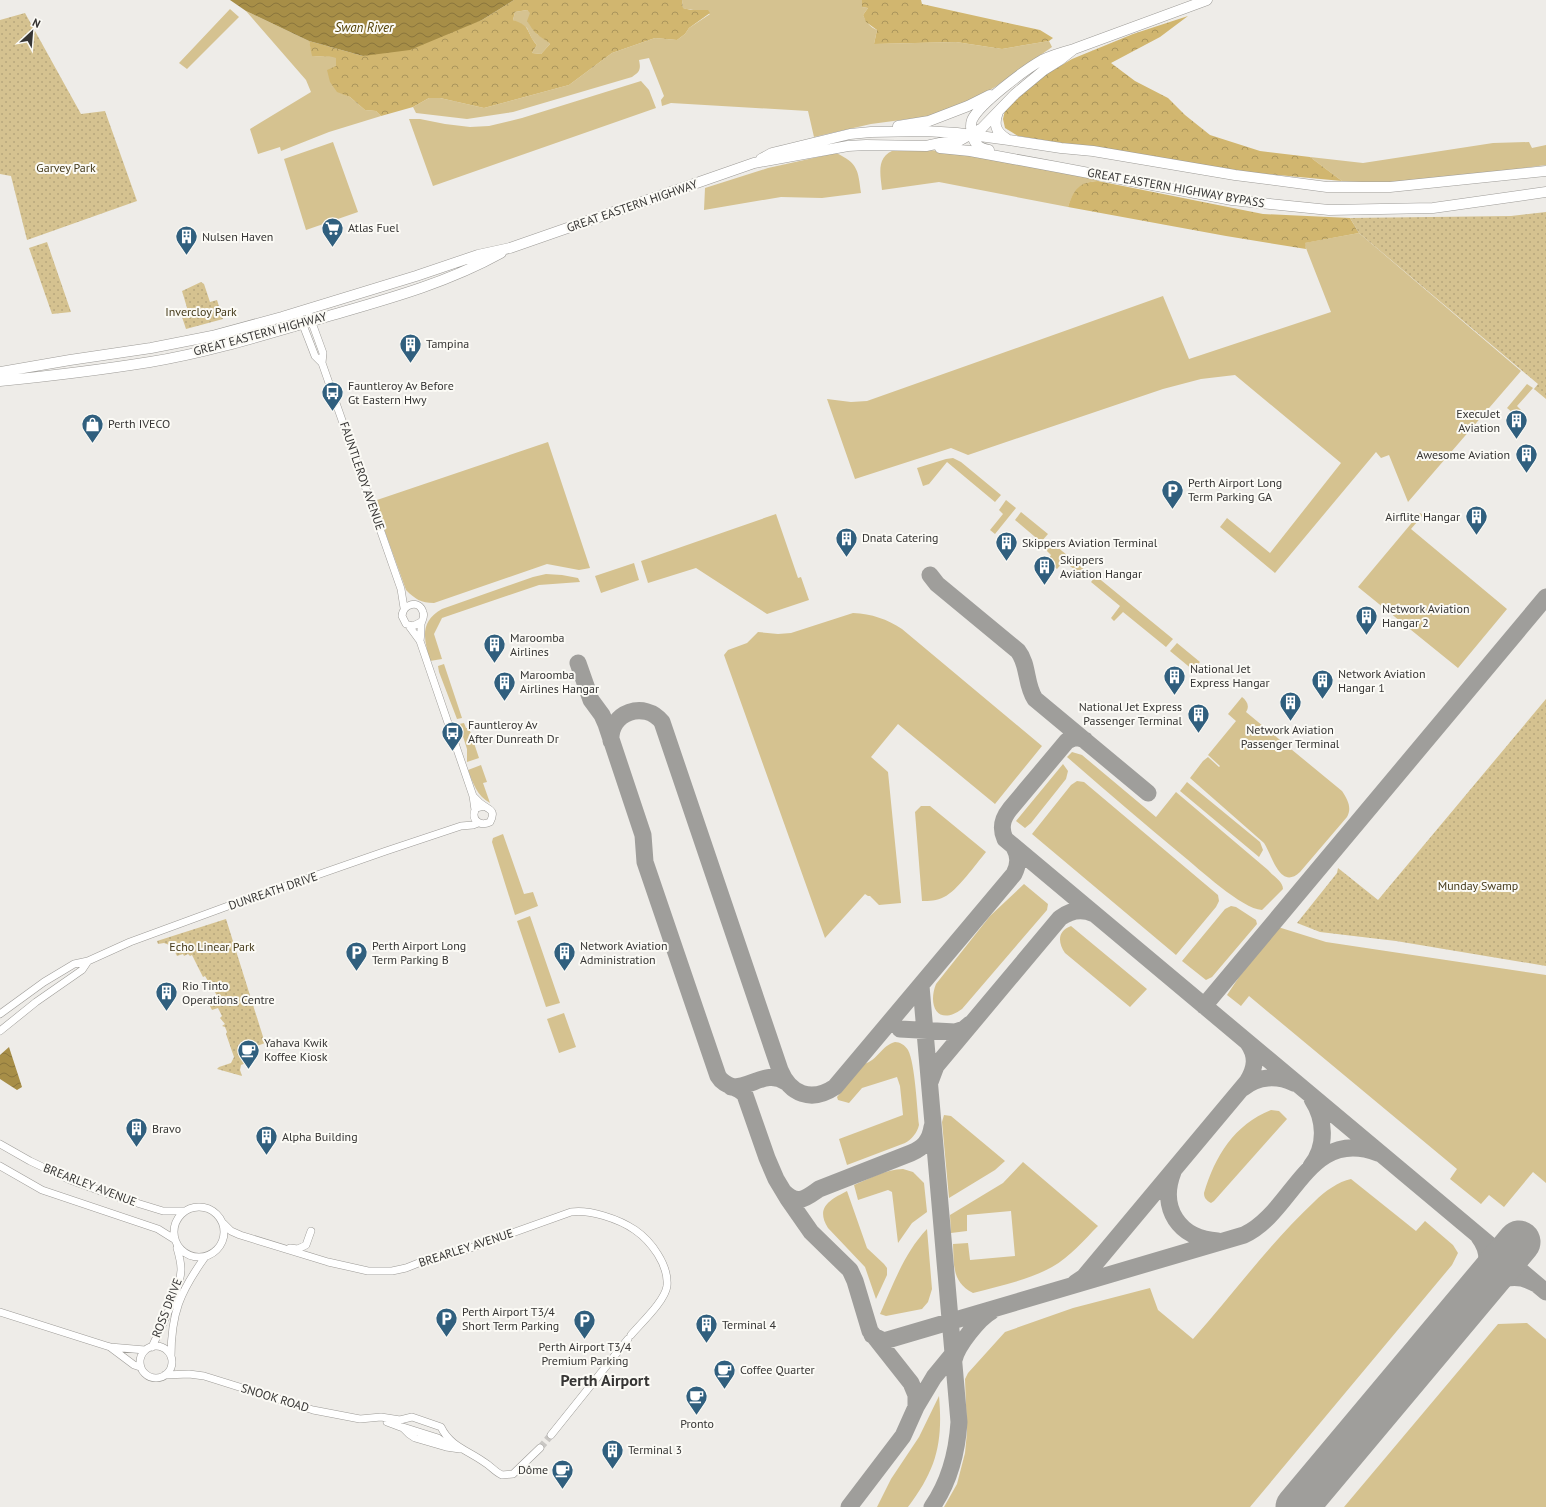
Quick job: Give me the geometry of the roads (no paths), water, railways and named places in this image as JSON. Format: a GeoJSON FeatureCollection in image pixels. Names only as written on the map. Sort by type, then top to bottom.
{"type":"FeatureCollection","features":[{"type":"Feature","properties":{"kind":"highway","name":"GREAT EASTERN HIGHWAY"},"geometry":{"type":"LineString","coordinates":[[972,135],[970,126],[978,111],[1002,89],[1042,61],[1059,53],[1074,49],[1207,0]]}},
{"type":"Feature","properties":{"kind":"highway","name":"GREAT EASTERN HIGHWAY"},"geometry":{"type":"LineString","coordinates":[[0,372],[151,348],[212,336],[416,276],[478,255],[510,248],[754,163],[848,146],[926,146],[940,143],[959,142],[982,128],[1015,94],[1044,70],[1074,49]]}},
{"type":"Feature","properties":{"kind":"highway"},"geometry":{"type":"LineString","coordinates":[[870,132],[929,121],[968,106],[1002,89]]}},
{"type":"Feature","properties":{"kind":"highway"},"geometry":{"type":"LineString","coordinates":[[998,112],[995,122],[997,131],[1009,140]]}},
{"type":"Feature","properties":{"kind":"highway","name":"GREAT EASTERN HIGHWAY"},"geometry":{"type":"LineString","coordinates":[[754,163],[772,153],[850,134],[925,131],[972,135]]}},
{"type":"Feature","properties":{"kind":"highway"},"geometry":{"type":"LineString","coordinates":[[972,135],[976,146],[1014,155],[1019,160]]}},
{"type":"Feature","properties":{"kind":"highway","name":"GREAT EASTERN HIGHWAY BYPASS"},"geometry":{"type":"LineString","coordinates":[[972,135],[1093,152],[1235,175],[1327,187],[1390,187],[1546,171]]}},
{"type":"Feature","properties":{"kind":"highway","name":"GREAT EASTERN HIGHWAY BYPASS"},"geometry":{"type":"LineString","coordinates":[[926,146],[970,151],[1232,200],[1329,210],[1433,208],[1546,192]]}},
{"type":"Feature","properties":{"kind":"highway","name":"GREAT EASTERN HIGHWAY"},"geometry":{"type":"LineString","coordinates":[[0,381],[42,377],[151,362],[222,347],[414,291],[477,267],[510,248]]}},
{"type":"Feature","properties":{"kind":"main road","name":"FAUNTLEROY AVENUE"},"geometry":{"type":"LineString","coordinates":[[303,310],[323,353],[322,364],[401,589],[404,608]]}},
{"type":"Feature","properties":{"kind":"main road","name":"FAUNTLEROY AVENUE"},"geometry":{"type":"LineString","coordinates":[[401,589],[414,604]]}},
{"type":"Feature","properties":{"kind":"main road"},"geometry":{"type":"LineString","coordinates":[[420,641],[423,611],[420,606],[409,604],[404,608],[402,618],[420,641],[473,796],[475,819],[478,823],[486,824],[491,819],[492,814],[490,810],[473,796]]}},
{"type":"Feature","properties":{"kind":"main road"},"geometry":{"type":"LineString","coordinates":[[409,626],[416,625],[421,622]]}},
{"type":"Feature","properties":{"kind":"main road"},"geometry":{"type":"LineString","coordinates":[[474,812],[478,807],[484,806]]}},
{"type":"Feature","properties":{"kind":"main road","name":"DUNREATH DRIVE"},"geometry":{"type":"LineString","coordinates":[[461,826],[474,812]]}},
{"type":"Feature","properties":{"kind":"main road","name":"DUNREATH DRIVE"},"geometry":{"type":"LineString","coordinates":[[0,1014],[44,982],[74,964],[88,961],[137,939],[386,851],[461,826],[478,823]]}},
{"type":"Feature","properties":{"kind":"main road","name":"DUNREATH DRIVE"},"geometry":{"type":"LineString","coordinates":[[0,1031],[36,1002],[82,970],[88,961]]}},
{"type":"Feature","properties":{"kind":"main road","name":"BREARLEY AVENUE"},"geometry":{"type":"LineString","coordinates":[[0,1144],[30,1161],[70,1180],[114,1196],[162,1211],[185,1211]]}},
{"type":"Feature","properties":{"kind":"main road","name":"BREARLEY AVENUE"},"geometry":{"type":"LineString","coordinates":[[0,1166],[42,1190],[158,1228],[176,1242]]}},
{"type":"Feature","properties":{"kind":"main road"},"geometry":{"type":"LineString","coordinates":[[197,1207],[209,1209],[218,1215],[222,1223],[224,1235],[220,1246],[213,1253],[205,1257],[197,1258],[182,1252],[176,1242],[173,1231],[179,1216],[185,1211],[197,1207]]}},
{"type":"Feature","properties":{"kind":"main road","name":"BREARLEY AVENUE"},"geometry":{"type":"LineString","coordinates":[[222,1223],[234,1233],[269,1244],[328,1262],[358,1269],[380,1272],[406,1268],[436,1256],[465,1250],[571,1212],[587,1212],[634,1229],[656,1252],[664,1270],[667,1286],[663,1297],[551,1435]]}},
{"type":"Feature","properties":{"kind":"main road"},"geometry":{"type":"LineString","coordinates":[[269,1244],[280,1244],[294,1249],[301,1248],[306,1245],[311,1231]]}},
{"type":"Feature","properties":{"kind":"main road","name":"ROSS DRIVE"},"geometry":{"type":"LineString","coordinates":[[149,1348],[172,1302],[180,1277],[180,1261],[176,1242]]}},
{"type":"Feature","properties":{"kind":"main road","name":"ROSS DRIVE"},"geometry":{"type":"LineString","coordinates":[[171,1357],[172,1326],[176,1310],[187,1284],[205,1257]]}},
{"type":"Feature","properties":{"kind":"main road"},"geometry":{"type":"LineString","coordinates":[[0,1312],[110,1347],[161,1348],[171,1357],[172,1365],[165,1375],[160,1378],[150,1378],[142,1371],[140,1367],[140,1358],[149,1348]]}},
{"type":"Feature","properties":{"kind":"main road"},"geometry":{"type":"LineString","coordinates":[[110,1347],[134,1365],[140,1367]]}},
{"type":"Feature","properties":{"kind":"main road","name":"SNOOK ROAD"},"geometry":{"type":"LineString","coordinates":[[165,1375],[189,1374],[204,1376],[313,1410],[351,1418],[385,1417],[398,1424]]}},
{"type":"Feature","properties":{"kind":"main road"},"geometry":{"type":"LineString","coordinates":[[398,1424],[405,1419],[412,1417],[438,1426],[442,1429],[444,1435]]}},
{"type":"Feature","properties":{"kind":"main road"},"geometry":{"type":"LineString","coordinates":[[375,1418],[444,1435],[456,1444],[455,1448]]}},
{"type":"Feature","properties":{"kind":"main road"},"geometry":{"type":"LineString","coordinates":[[398,1424],[437,1437],[455,1448],[484,1461],[497,1473],[505,1476],[512,1474],[519,1469],[540,1448]]}},
{"type":"Feature","properties":{"kind":"water","name":"Swan River"},"geometry":{"type":"Polygon","coordinates":[[[230,0],[514,0],[482,20],[410,50],[363,56],[309,41],[246,11],[230,0]]]}},
{"type":"Feature","properties":{"kind":"water"},"geometry":{"type":"Polygon","coordinates":[[[9,1047],[22,1087],[17,1090],[0,1079],[0,1055],[9,1047]]]}},
{"type":"Feature","properties":{"kind":"tunnel"},"geometry":{"type":"LineString","coordinates":[[540,1448],[551,1435]]}},
{"type":"Feature","properties":{"kind":"place","name":"Atlas Fuel"},"geometry":{"type":"Point","coordinates":[333,248]}},
{"type":"Feature","properties":{"kind":"place","name":"Nulsen Haven"},"geometry":{"type":"Point","coordinates":[187,256]}},
{"type":"Feature","properties":{"kind":"place","name":"Tampina"},"geometry":{"type":"Point","coordinates":[410,364]}},
{"type":"Feature","properties":{"kind":"place","name":"Fauntleroy Av Before Gt Eastern Hwy"},"geometry":{"type":"Point","coordinates":[333,412]}},
{"type":"Feature","properties":{"kind":"place","name":"ExecuJet Aviation"},"geometry":{"type":"Point","coordinates":[1516,440]}},
{"type":"Feature","properties":{"kind":"place","name":"Perth IVECO"},"geometry":{"type":"Point","coordinates":[92,444]}},
{"type":"Feature","properties":{"kind":"place","name":"Awesome Aviation"},"geometry":{"type":"Point","coordinates":[1526,474]}},
{"type":"Feature","properties":{"kind":"place","name":"Perth Airport Long Term Parking GA"},"geometry":{"type":"Point","coordinates":[1172,510]}},
{"type":"Feature","properties":{"kind":"place","name":"Airflite Hangar"},"geometry":{"type":"Point","coordinates":[1476,536]}},
{"type":"Feature","properties":{"kind":"place","name":"Dnata Catering"},"geometry":{"type":"Point","coordinates":[847,558]}},
{"type":"Feature","properties":{"kind":"place","name":"Skippers Aviation Terminal"},"geometry":{"type":"Point","coordinates":[1006,562]}},
{"type":"Feature","properties":{"kind":"place","name":"Skippers Aviation Hangar"},"geometry":{"type":"Point","coordinates":[1044,586]}},
{"type":"Feature","properties":{"kind":"place","name":"Network Aviation Hangar 2"},"geometry":{"type":"Point","coordinates":[1367,636]}},
{"type":"Feature","properties":{"kind":"place","name":"Maroomba Airlines"},"geometry":{"type":"Point","coordinates":[494,664]}},
{"type":"Feature","properties":{"kind":"place","name":"National Jet Express Hangar"},"geometry":{"type":"Point","coordinates":[1174,696]}},
{"type":"Feature","properties":{"kind":"place","name":"Network Aviation Hangar 1"},"geometry":{"type":"Point","coordinates":[1322,700]}},
{"type":"Feature","properties":{"kind":"place","name":"Maroomba Airlines Hangar"},"geometry":{"type":"Point","coordinates":[505,702]}},
{"type":"Feature","properties":{"kind":"place","name":"Network Aviation Passenger Terminal"},"geometry":{"type":"Point","coordinates":[1290,722]}},
{"type":"Feature","properties":{"kind":"place","name":"National Jet Express Passenger Terminal"},"geometry":{"type":"Point","coordinates":[1198,734]}},
{"type":"Feature","properties":{"kind":"place","name":"Fauntleroy Av After Dunreath Dr"},"geometry":{"type":"Point","coordinates":[452,752]}},
{"type":"Feature","properties":{"kind":"place","name":"Perth Airport Long Term Parking B"},"geometry":{"type":"Point","coordinates":[356,972]}},
{"type":"Feature","properties":{"kind":"place","name":"Network Aviation Administration"},"geometry":{"type":"Point","coordinates":[565,972]}},
{"type":"Feature","properties":{"kind":"place","name":"Rio Tinto Operations Centre"},"geometry":{"type":"Point","coordinates":[166,1012]}},
{"type":"Feature","properties":{"kind":"place","name":"Yahava Kwik Koffee Kiosk"},"geometry":{"type":"Point","coordinates":[249,1070]}},
{"type":"Feature","properties":{"kind":"place","name":"Bravo"},"geometry":{"type":"Point","coordinates":[137,1148]}},
{"type":"Feature","properties":{"kind":"place","name":"Alpha Building"},"geometry":{"type":"Point","coordinates":[267,1156]}},
{"type":"Feature","properties":{"kind":"place","name":"Perth Airport T3/4 Short Term Parking"},"geometry":{"type":"Point","coordinates":[446,1338]}},
{"type":"Feature","properties":{"kind":"place","name":"Perth Airport T3/4 Premium Parking"},"geometry":{"type":"Point","coordinates":[585,1340]}},
{"type":"Feature","properties":{"kind":"place","name":"Terminal 4"},"geometry":{"type":"Point","coordinates":[707,1344]}},
{"type":"Feature","properties":{"kind":"place","name":"Coffee Quarter"},"geometry":{"type":"Point","coordinates":[724,1390]}},
{"type":"Feature","properties":{"kind":"place","name":"Pronto"},"geometry":{"type":"Point","coordinates":[697,1416]}},
{"type":"Feature","properties":{"kind":"place","name":"Terminal 3"},"geometry":{"type":"Point","coordinates":[613,1470]}},
{"type":"Feature","properties":{"kind":"place","name":"Dôme"},"geometry":{"type":"Point","coordinates":[563,1490]}},
{"type":"Feature","properties":{"kind":"district","name":"Perth Airport"},"geometry":{"type":"Point","coordinates":[605,1380]}},
{"type":"Feature","properties":{"kind":"park label","name":"Garvey Park"},"geometry":{"type":"Point","coordinates":[66,168]}},
{"type":"Feature","properties":{"kind":"park label","name":"Invercloy Park"},"geometry":{"type":"Point","coordinates":[201,312]}},
{"type":"Feature","properties":{"kind":"park label","name":"Munday Swamp"},"geometry":{"type":"Point","coordinates":[1478,886]}},
{"type":"Feature","properties":{"kind":"park label","name":"Echo Linear Park"},"geometry":{"type":"Point","coordinates":[212,947]}}]}
